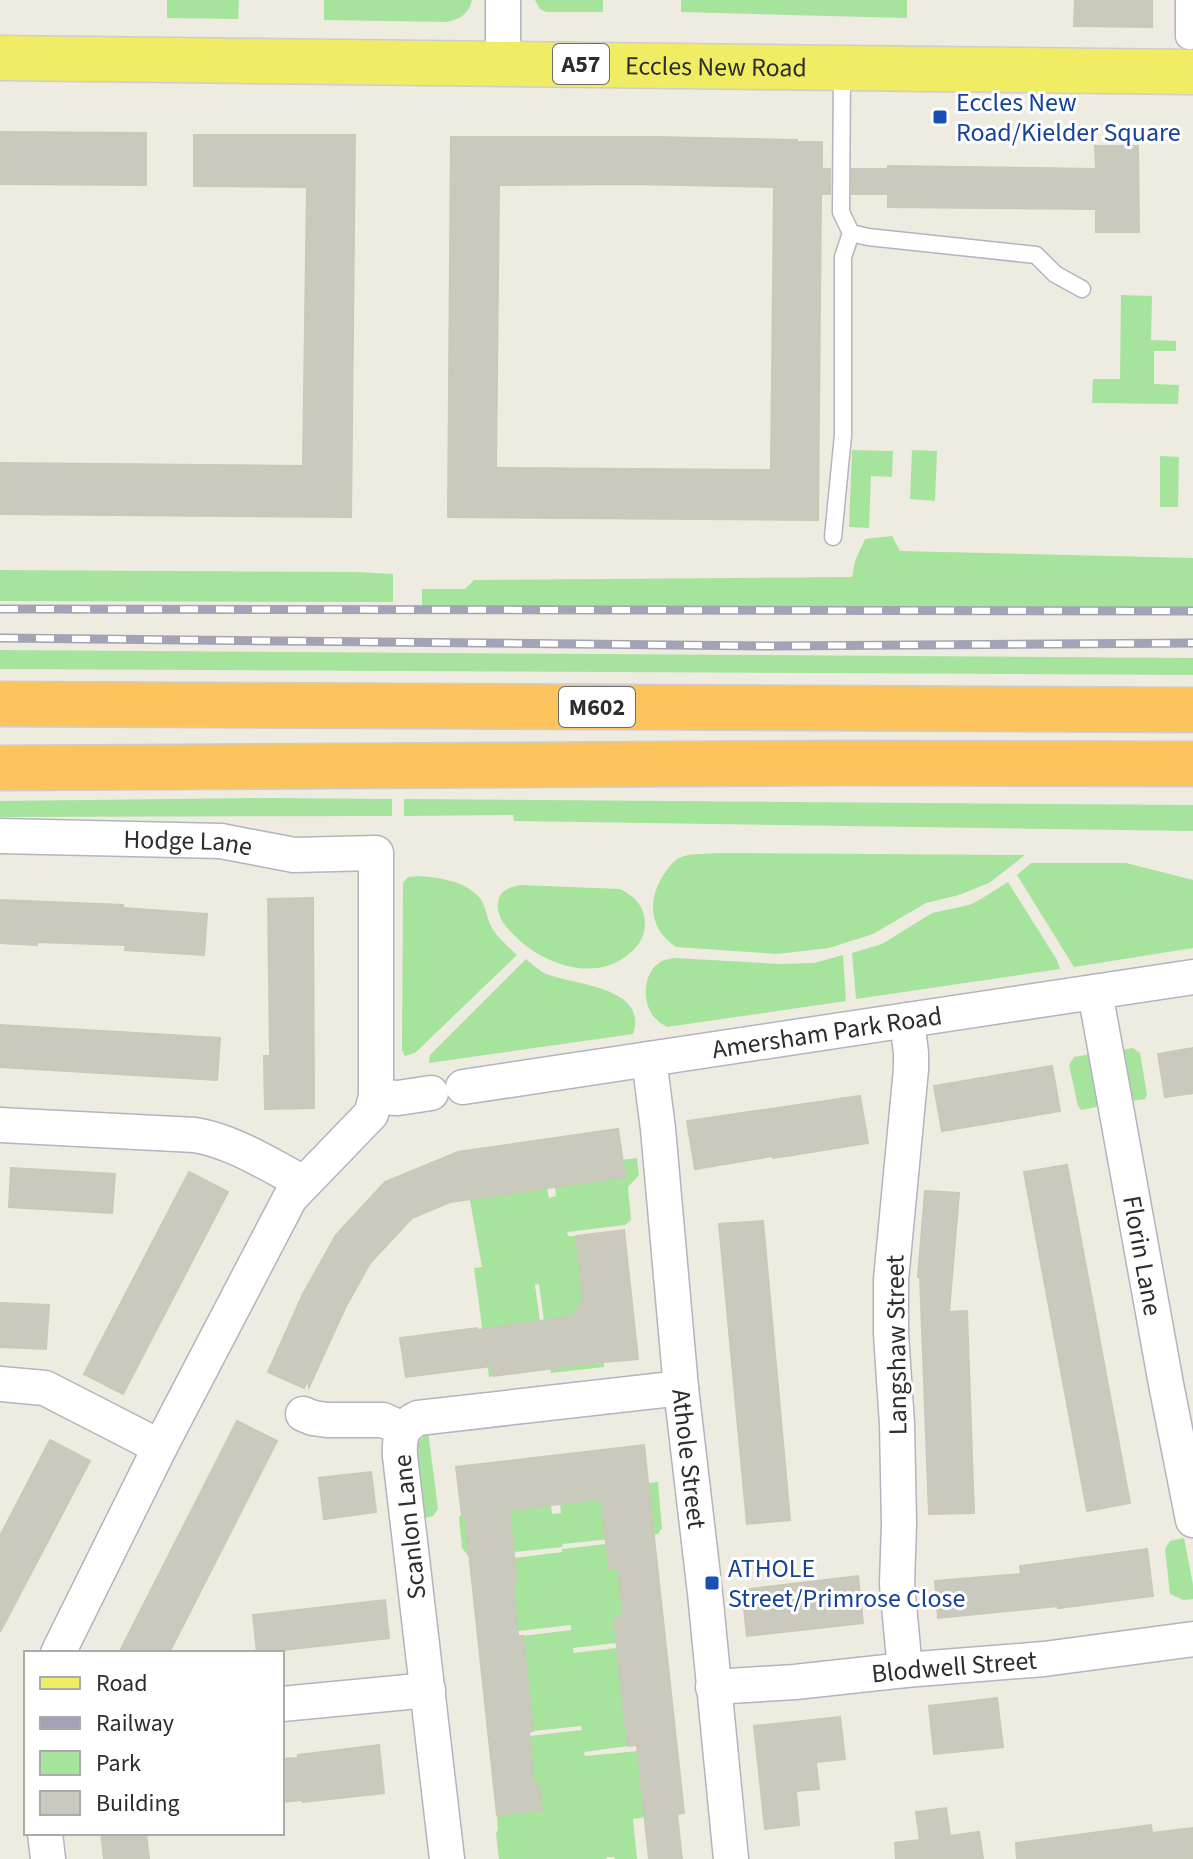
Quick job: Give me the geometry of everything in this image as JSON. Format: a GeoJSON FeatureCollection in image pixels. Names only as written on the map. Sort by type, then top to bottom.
{"type":"FeatureCollection","features":[{"type":"Feature","properties":{"kind":"highway","name":"M602"},"geometry":{"type":"LineString","coordinates":[[0,704],[1193,710]]}},
{"type":"Feature","properties":{"kind":"highway","name":"M602"},"geometry":{"type":"LineString","coordinates":[[0,768],[1193,764]]}},
{"type":"Feature","properties":{"kind":"main road","name":"Eccles New Road"},"geometry":{"type":"LineString","coordinates":[[0,58],[842,66],[1191,54]]}},
{"type":"Feature","properties":{"kind":"street"},"geometry":{"type":"LineString","coordinates":[[503,0],[503,63]]}},
{"type":"Feature","properties":{"kind":"street"},"geometry":{"type":"LineString","coordinates":[[1189,0],[1191,54]]}},
{"type":"Feature","properties":{"kind":"street","name":"Hodge Lane"},"geometry":{"type":"LineString","coordinates":[[0,836],[221,841],[294,855],[376,853],[376,1097]]}},
{"type":"Feature","properties":{"kind":"street","name":"Amersham Park Road"},"geometry":{"type":"LineString","coordinates":[[376,1097],[398,1098],[1193,977]]}},
{"type":"Feature","properties":{"kind":"street","name":"Florin Lane"},"geometry":{"type":"LineString","coordinates":[[1095,992],[1193,1520]]}},
{"type":"Feature","properties":{"kind":"street","name":"Langshaw Street"},"geometry":{"type":"LineString","coordinates":[[905,1670],[897,1584],[899,1524],[891,1280],[911,1069],[907,1020]]}},
{"type":"Feature","properties":{"kind":"street","name":"Athole Street"},"geometry":{"type":"LineString","coordinates":[[649,1059],[731,1859]]}},
{"type":"Feature","properties":{"kind":"street"},"geometry":{"type":"LineString","coordinates":[[59,1651],[274,1225],[290,1198],[371,1114],[376,1097]]}},
{"type":"Feature","properties":{"kind":"street"},"geometry":{"type":"LineString","coordinates":[[0,1125],[212,1138],[228,1143],[304,1183]]}},
{"type":"Feature","properties":{"kind":"street"},"geometry":{"type":"LineString","coordinates":[[0,1384],[45,1388],[160,1447]]}},
{"type":"Feature","properties":{"kind":"street","name":"Scanlon Lane"},"geometry":{"type":"LineString","coordinates":[[447,1859],[400,1456],[403,1429],[418,1418],[681,1388]]}},
{"type":"Feature","properties":{"kind":"street"},"geometry":{"type":"LineString","coordinates":[[303,1414],[327,1420],[383,1420],[403,1429]]}},
{"type":"Feature","properties":{"kind":"street","name":"Blodwell Street"},"geometry":{"type":"LineString","coordinates":[[713,1687],[1044,1659],[1193,1639]]}},
{"type":"Feature","properties":{"kind":"street"},"geometry":{"type":"LineString","coordinates":[[284,1704],[428,1690]]}},
{"type":"Feature","properties":{"kind":"street"},"geometry":{"type":"LineString","coordinates":[[45,1835],[48,1859]]}},
{"type":"Feature","properties":{"kind":"lane"},"geometry":{"type":"LineString","coordinates":[[833,537],[843,435],[843,257],[851,233],[841,212],[842,66]]}},
{"type":"Feature","properties":{"kind":"lane"},"geometry":{"type":"LineString","coordinates":[[851,233],[1036,255],[1055,274],[1082,289]]}},
{"type":"Feature","properties":{"kind":"green space"},"geometry":{"type":"Polygon","coordinates":[[[167,0],[239,0],[238,19],[167,18],[167,0]]]}},
{"type":"Feature","properties":{"kind":"green space"},"geometry":{"type":"Polygon","coordinates":[[[324,0],[472,0],[463,15],[447,22],[324,20],[324,0]]]}},
{"type":"Feature","properties":{"kind":"green space"},"geometry":{"type":"Polygon","coordinates":[[[535,0],[603,0],[603,12],[546,12],[535,0]]]}},
{"type":"Feature","properties":{"kind":"green space"},"geometry":{"type":"Polygon","coordinates":[[[681,0],[907,0],[907,18],[681,12],[681,0]]]}},
{"type":"Feature","properties":{"kind":"green space"},"geometry":{"type":"Polygon","coordinates":[[[1121,295],[1152,296],[1151,340],[1176,341],[1176,351],[1154,351],[1154,384],[1179,385],[1178,404],[1092,403],[1093,379],[1120,379],[1121,295]]]}},
{"type":"Feature","properties":{"kind":"green space"},"geometry":{"type":"Polygon","coordinates":[[[852,450],[893,451],[892,477],[871,476],[869,528],[849,527],[852,450]]]}},
{"type":"Feature","properties":{"kind":"green space"},"geometry":{"type":"Polygon","coordinates":[[[912,450],[937,451],[935,501],[910,499],[912,450]]]}},
{"type":"Feature","properties":{"kind":"green space"},"geometry":{"type":"Polygon","coordinates":[[[1160,456],[1179,457],[1178,507],[1160,507],[1160,456]]]}},
{"type":"Feature","properties":{"kind":"green space"},"geometry":{"type":"Polygon","coordinates":[[[892,536],[900,551],[1193,558],[1193,609],[422,606],[422,589],[465,589],[474,580],[852,577],[865,539],[892,536]]]}},
{"type":"Feature","properties":{"kind":"green space"},"geometry":{"type":"Polygon","coordinates":[[[0,570],[393,574],[393,602],[0,601],[0,570]]]}},
{"type":"Feature","properties":{"kind":"green space"},"geometry":{"type":"Polygon","coordinates":[[[0,650],[1193,658],[1193,675],[0,669],[0,650]]]}},
{"type":"Feature","properties":{"kind":"green space"},"geometry":{"type":"Polygon","coordinates":[[[392,799],[392,816],[0,817],[0,801],[392,799]]]}},
{"type":"Feature","properties":{"kind":"green space"},"geometry":{"type":"Polygon","coordinates":[[[404,799],[1193,805],[1193,831],[514,821],[513,815],[404,816],[404,799]]]}},
{"type":"Feature","properties":{"kind":"green space"},"geometry":{"type":"Polygon","coordinates":[[[720,853],[1025,855],[989,883],[926,903],[873,934],[829,948],[777,954],[676,947],[666,939],[655,921],[653,901],[660,880],[671,864],[681,857],[720,853]]]}},
{"type":"Feature","properties":{"kind":"green space"},"geometry":{"type":"Polygon","coordinates":[[[1031,863],[1126,863],[1193,880],[1193,948],[1074,967],[1017,875],[1031,863]]]}},
{"type":"Feature","properties":{"kind":"green space"},"geometry":{"type":"Polygon","coordinates":[[[408,877],[451,881],[473,891],[485,907],[493,930],[517,955],[415,1053],[405,1056],[402,1050],[403,883],[408,877]]]}},
{"type":"Feature","properties":{"kind":"green space"},"geometry":{"type":"Polygon","coordinates":[[[1008,882],[1060,969],[856,999],[852,953],[882,944],[932,913],[969,905],[1008,882]]]}},
{"type":"Feature","properties":{"kind":"green space"},"geometry":{"type":"Polygon","coordinates":[[[520,885],[620,889],[640,906],[645,922],[643,936],[630,953],[601,967],[585,969],[553,961],[525,945],[507,928],[500,916],[498,902],[501,895],[509,888],[520,885]]]}},
{"type":"Feature","properties":{"kind":"green space"},"geometry":{"type":"Polygon","coordinates":[[[843,955],[846,1001],[667,1027],[651,1013],[646,997],[651,972],[665,960],[781,964],[814,963],[843,955]]]}},
{"type":"Feature","properties":{"kind":"green space"},"geometry":{"type":"Polygon","coordinates":[[[526,959],[546,974],[590,985],[620,997],[630,1006],[635,1018],[633,1034],[429,1063],[430,1055],[526,959]]]}},
{"type":"Feature","properties":{"kind":"green space"},"geometry":{"type":"Polygon","coordinates":[[[1133,1048],[1140,1053],[1147,1095],[1145,1099],[1125,1102],[1115,1051],[1133,1048]]]}},
{"type":"Feature","properties":{"kind":"green space"},"geometry":{"type":"Polygon","coordinates":[[[1091,1054],[1101,1106],[1081,1110],[1069,1065],[1074,1057],[1091,1054]]]}},
{"type":"Feature","properties":{"kind":"green space"},"geometry":{"type":"Polygon","coordinates":[[[637,1158],[639,1175],[628,1187],[631,1220],[625,1225],[567,1232],[568,1236],[576,1236],[585,1309],[575,1310],[575,1316],[585,1315],[591,1364],[604,1363],[604,1367],[551,1373],[539,1284],[535,1285],[540,1321],[487,1329],[494,1376],[489,1377],[474,1268],[482,1267],[467,1184],[478,1198],[547,1188],[549,1198],[556,1196],[555,1187],[622,1160],[637,1158]]]}},
{"type":"Feature","properties":{"kind":"green space"},"geometry":{"type":"Polygon","coordinates":[[[428,1431],[438,1509],[433,1516],[420,1519],[414,1451],[428,1431]]]}},
{"type":"Feature","properties":{"kind":"green space"},"geometry":{"type":"Polygon","coordinates":[[[658,1482],[662,1528],[658,1534],[469,1557],[462,1548],[459,1517],[462,1515],[484,1513],[527,1498],[529,1508],[551,1505],[552,1514],[561,1513],[560,1504],[582,1501],[581,1492],[628,1496],[650,1494],[649,1483],[658,1482]]]}},
{"type":"Feature","properties":{"kind":"green space"},"geometry":{"type":"Polygon","coordinates":[[[1184,1538],[1193,1599],[1183,1600],[1170,1594],[1165,1549],[1170,1541],[1184,1538]]]}},
{"type":"Feature","properties":{"kind":"green space"},"geometry":{"type":"Polygon","coordinates":[[[606,1544],[609,1569],[618,1568],[623,1617],[614,1618],[616,1643],[573,1648],[574,1653],[617,1648],[628,1746],[584,1752],[585,1756],[638,1751],[645,1817],[633,1819],[637,1859],[499,1859],[497,1815],[541,1810],[538,1785],[534,1786],[529,1736],[582,1730],[581,1726],[533,1731],[523,1636],[571,1630],[571,1625],[518,1631],[514,1558],[606,1544]]]}},
{"type":"Feature","properties":{"kind":"building"},"geometry":{"type":"Polygon","coordinates":[[[1075,0],[1152,0],[1152,27],[1074,26],[1075,0]]]}},
{"type":"Feature","properties":{"kind":"building"},"geometry":{"type":"Polygon","coordinates":[[[0,132],[146,133],[146,185],[0,184],[0,132]]]}},
{"type":"Feature","properties":{"kind":"building"},"geometry":{"type":"Polygon","coordinates":[[[194,135],[355,135],[351,517],[0,514],[0,463],[303,466],[307,187],[194,186],[194,135]]]}},
{"type":"Feature","properties":{"kind":"building"},"geometry":{"type":"Polygon","coordinates":[[[451,137],[653,137],[822,142],[822,169],[830,169],[830,194],[821,194],[818,520],[448,517],[451,137]],[[499,185],[496,468],[771,470],[774,187],[499,185]]]}},
{"type":"Feature","properties":{"kind":"building"},"geometry":{"type":"Polygon","coordinates":[[[1095,146],[1138,146],[1139,232],[1096,232],[1096,209],[888,207],[888,194],[852,194],[852,169],[888,169],[888,166],[1096,169],[1095,146]]]}},
{"type":"Feature","properties":{"kind":"building"},"geometry":{"type":"Polygon","coordinates":[[[313,898],[314,1108],[265,1109],[264,1056],[270,1056],[268,899],[313,898]]]}},
{"type":"Feature","properties":{"kind":"building"},"geometry":{"type":"Polygon","coordinates":[[[0,900],[123,905],[123,908],[207,914],[204,955],[125,950],[126,945],[0,943],[0,900]]]}},
{"type":"Feature","properties":{"kind":"building"},"geometry":{"type":"Polygon","coordinates":[[[0,1025],[220,1038],[217,1080],[0,1067],[0,1025]]]}},
{"type":"Feature","properties":{"kind":"building"},"geometry":{"type":"Polygon","coordinates":[[[1193,1048],[1193,1093],[1165,1097],[1158,1054],[1193,1048]]]}},
{"type":"Feature","properties":{"kind":"building"},"geometry":{"type":"Polygon","coordinates":[[[1052,1066],[1060,1111],[942,1131],[934,1086],[1052,1066]]]}},
{"type":"Feature","properties":{"kind":"building"},"geometry":{"type":"Polygon","coordinates":[[[860,1096],[868,1143],[695,1169],[687,1121],[860,1096]]]}},
{"type":"Feature","properties":{"kind":"building"},"geometry":{"type":"Polygon","coordinates":[[[618,1129],[625,1177],[450,1202],[412,1218],[370,1263],[345,1308],[309,1387],[308,1380],[304,1388],[268,1372],[303,1294],[336,1235],[385,1182],[458,1152],[618,1129]]]}},
{"type":"Feature","properties":{"kind":"building"},"geometry":{"type":"Polygon","coordinates":[[[1067,1165],[1130,1503],[1087,1511],[1024,1172],[1067,1165]]]}},
{"type":"Feature","properties":{"kind":"building"},"geometry":{"type":"Polygon","coordinates":[[[11,1168],[115,1174],[112,1213],[9,1207],[11,1168]]]}},
{"type":"Feature","properties":{"kind":"building"},"geometry":{"type":"Polygon","coordinates":[[[189,1172],[228,1192],[123,1394],[84,1374],[189,1172]]]}},
{"type":"Feature","properties":{"kind":"building"},"geometry":{"type":"Polygon","coordinates":[[[925,1191],[959,1193],[949,1312],[967,1311],[974,1513],[929,1514],[918,1277],[925,1191]]]}},
{"type":"Feature","properties":{"kind":"building"},"geometry":{"type":"Polygon","coordinates":[[[763,1221],[790,1520],[747,1524],[719,1224],[763,1221]]]}},
{"type":"Feature","properties":{"kind":"building"},"geometry":{"type":"Polygon","coordinates":[[[624,1230],[638,1359],[494,1376],[492,1366],[406,1377],[400,1338],[574,1316],[583,1298],[576,1236],[624,1230]]]}},
{"type":"Feature","properties":{"kind":"building"},"geometry":{"type":"Polygon","coordinates":[[[0,1303],[49,1305],[46,1349],[0,1347],[0,1303]]]}},
{"type":"Feature","properties":{"kind":"building"},"geometry":{"type":"Polygon","coordinates":[[[237,1421],[277,1441],[170,1651],[120,1651],[237,1421]]]}},
{"type":"Feature","properties":{"kind":"building"},"geometry":{"type":"Polygon","coordinates":[[[50,1440],[90,1461],[0,1632],[0,1536],[50,1440]]]}},
{"type":"Feature","properties":{"kind":"building"},"geometry":{"type":"Polygon","coordinates":[[[644,1445],[684,1813],[677,1814],[682,1859],[649,1859],[637,1745],[628,1746],[622,1697],[614,1618],[623,1617],[618,1568],[609,1569],[601,1499],[509,1510],[517,1582],[513,1582],[518,1636],[523,1636],[533,1731],[529,1732],[534,1786],[539,1785],[542,1810],[497,1815],[465,1515],[462,1515],[456,1467],[644,1445]]]}},
{"type":"Feature","properties":{"kind":"building"},"geometry":{"type":"Polygon","coordinates":[[[371,1472],[376,1512],[324,1519],[319,1478],[371,1472]]]}},
{"type":"Feature","properties":{"kind":"building"},"geometry":{"type":"Polygon","coordinates":[[[1147,1549],[1153,1596],[938,1618],[935,1581],[1021,1574],[1020,1566],[1147,1549]]]}},
{"type":"Feature","properties":{"kind":"building"},"geometry":{"type":"Polygon","coordinates":[[[858,1576],[863,1623],[747,1636],[742,1590],[858,1576]]]}},
{"type":"Feature","properties":{"kind":"building"},"geometry":{"type":"Polygon","coordinates":[[[385,1600],[389,1638],[257,1651],[253,1615],[385,1600]]]}},
{"type":"Feature","properties":{"kind":"building"},"geometry":{"type":"Polygon","coordinates":[[[997,1698],[1003,1747],[934,1754],[929,1706],[997,1698]]]}},
{"type":"Feature","properties":{"kind":"building"},"geometry":{"type":"Polygon","coordinates":[[[840,1717],[845,1759],[816,1762],[819,1789],[796,1791],[799,1825],[765,1829],[754,1726],[840,1717]]]}},
{"type":"Feature","properties":{"kind":"building"},"geometry":{"type":"Polygon","coordinates":[[[379,1745],[384,1793],[284,1802],[284,1759],[298,1758],[298,1755],[379,1745]]]}},
{"type":"Feature","properties":{"kind":"building"},"geometry":{"type":"Polygon","coordinates":[[[946,1808],[950,1836],[979,1832],[983,1859],[896,1859],[895,1843],[920,1840],[916,1812],[946,1808]]]}},
{"type":"Feature","properties":{"kind":"building"},"geometry":{"type":"Polygon","coordinates":[[[1151,1825],[1152,1833],[1193,1828],[1193,1859],[1017,1859],[1016,1843],[1151,1825]]]}},
{"type":"Feature","properties":{"kind":"building"},"geometry":{"type":"Polygon","coordinates":[[[101,1835],[146,1835],[149,1859],[104,1859],[101,1835]]]}},
{"type":"Feature","properties":{"kind":"railway"},"geometry":{"type":"LineString","coordinates":[[0,609],[1193,611]]}},
{"type":"Feature","properties":{"kind":"railway"},"geometry":{"type":"LineString","coordinates":[[0,638],[773,646],[1193,643]]}},
{"type":"Feature","properties":{"kind":"place","name":"Eccles New Road/Kielder Square"},"geometry":{"type":"Point","coordinates":[940,117]}},
{"type":"Feature","properties":{"kind":"place","name":"ATHOLE Street/Primrose Close"},"geometry":{"type":"Point","coordinates":[712,1583]}}]}
